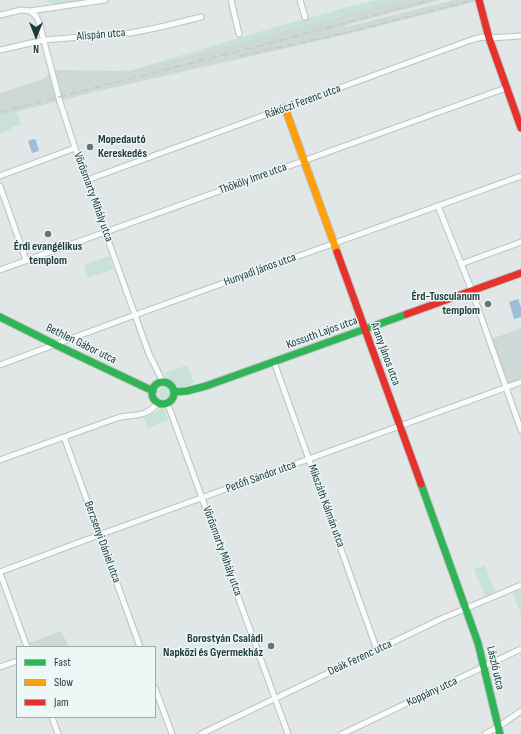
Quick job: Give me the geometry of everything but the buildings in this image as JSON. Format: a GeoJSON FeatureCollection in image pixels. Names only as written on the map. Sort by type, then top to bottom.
{"type":"FeatureCollection","features":[{"type":"Feature","properties":{"kind":"street"},"geometry":{"type":"LineString","coordinates":[[0,16],[20,10],[30,11],[106,0]]}},
{"type":"Feature","properties":{"kind":"street"},"geometry":{"type":"LineString","coordinates":[[231,0],[239,34]]}},
{"type":"Feature","properties":{"kind":"street"},"geometry":{"type":"LineString","coordinates":[[300,0],[305,17]]}},
{"type":"Feature","properties":{"kind":"street"},"geometry":{"type":"LineString","coordinates":[[479,0],[484,23],[521,128]]}},
{"type":"Feature","properties":{"kind":"street","name":"Vörösmarty Mihály utca"},"geometry":{"type":"LineString","coordinates":[[30,11],[36,16],[44,40],[60,102],[75,148],[149,354],[163,382]]}},
{"type":"Feature","properties":{"kind":"street","name":"Alispán utca"},"geometry":{"type":"LineString","coordinates":[[0,50],[44,40],[131,33],[201,17]]}},
{"type":"Feature","properties":{"kind":"street","name":"Rákóczi Ferenc utca"},"geometry":{"type":"LineString","coordinates":[[87,180],[471,40],[484,37],[521,36]]}},
{"type":"Feature","properties":{"kind":"street","name":"Thököly Imre utca"},"geometry":{"type":"LineString","coordinates":[[0,270],[506,88]]}},
{"type":"Feature","properties":{"kind":"street","name":"Arany János utca"},"geometry":{"type":"LineString","coordinates":[[285,108],[466,608]]}},
{"type":"Feature","properties":{"kind":"street"},"geometry":{"type":"LineString","coordinates":[[0,176],[75,148]]}},
{"type":"Feature","properties":{"kind":"street","name":"Hunyadi János utca"},"geometry":{"type":"LineString","coordinates":[[0,366],[135,315],[521,176]]}},
{"type":"Feature","properties":{"kind":"street"},"geometry":{"type":"LineString","coordinates":[[0,186],[26,260]]}},
{"type":"Feature","properties":{"kind":"street"},"geometry":{"type":"LineString","coordinates":[[438,206],[472,291],[521,430]]}},
{"type":"Feature","properties":{"kind":"street"},"geometry":{"type":"LineString","coordinates":[[461,264],[521,242]]}},
{"type":"Feature","properties":{"kind":"street","name":"Kossuth Lajos utca"},"geometry":{"type":"LineString","coordinates":[[175,392],[184,392],[202,388],[521,273]]}},
{"type":"Feature","properties":{"kind":"street","name":"Bethlen Gábor utca"},"geometry":{"type":"LineString","coordinates":[[0,317],[152,391]]}},
{"type":"Feature","properties":{"kind":"street","name":"Mikszáth Kálmán utca"},"geometry":{"type":"LineString","coordinates":[[274,362],[377,650]]}},
{"type":"Feature","properties":{"kind":"street"},"geometry":{"type":"LineString","coordinates":[[163,382],[170,384],[175,392],[173,399],[167,404],[158,403],[153,398],[152,391],[156,385],[163,382]]}},
{"type":"Feature","properties":{"kind":"street","name":"Petőfi Sándor utca"},"geometry":{"type":"LineString","coordinates":[[0,572],[521,382]]}},
{"type":"Feature","properties":{"kind":"street"},"geometry":{"type":"LineString","coordinates":[[0,460],[117,418],[142,415],[150,411],[158,403]]}},
{"type":"Feature","properties":{"kind":"street","name":"Vörösmarty Mihály utca"},"geometry":{"type":"LineString","coordinates":[[167,404],[203,498],[288,734]]}},
{"type":"Feature","properties":{"kind":"street","name":"Berzsenyi Dániel utca"},"geometry":{"type":"LineString","coordinates":[[64,437],[140,646]]}},
{"type":"Feature","properties":{"kind":"street"},"geometry":{"type":"LineString","coordinates":[[0,572],[27,646]]}},
{"type":"Feature","properties":{"kind":"street","name":"Deák Ferenc utca"},"geometry":{"type":"LineString","coordinates":[[201,734],[466,608],[521,585]]}},
{"type":"Feature","properties":{"kind":"street","name":"László utca"},"geometry":{"type":"LineString","coordinates":[[466,608],[478,643],[499,731]]}},
{"type":"Feature","properties":{"kind":"street","name":"Koppány utca"},"geometry":{"type":"LineString","coordinates":[[342,734],[521,649]]}},
{"type":"Feature","properties":{"kind":"street"},"geometry":{"type":"LineString","coordinates":[[0,667],[16,661]]}},
{"type":"Feature","properties":{"kind":"street"},"geometry":{"type":"LineString","coordinates":[[156,691],[172,734]]}},
{"type":"Feature","properties":{"kind":"street"},"geometry":{"type":"LineString","coordinates":[[485,734],[499,731],[521,711]]}},
{"type":"Feature","properties":{"kind":"street"},"geometry":{"type":"LineString","coordinates":[[52,718],[58,734]]}},
{"type":"Feature","properties":{"kind":"shaded area"},"geometry":{"type":"Polygon","coordinates":[[[401,0],[440,0],[346,25],[346,27],[454,0],[482,0],[348,34],[94,92],[0,116],[0,93],[41,80],[55,70],[129,71],[401,0]]]}},
{"type":"Feature","properties":{"kind":"shaded area"},"geometry":{"type":"Polygon","coordinates":[[[521,328],[521,382],[506,388],[489,340],[521,328]]]}},
{"type":"Feature","properties":{"kind":"shaded area"},"geometry":{"type":"Polygon","coordinates":[[[61,631],[68,646],[30,646],[29,643],[61,631]]]}},
{"type":"Feature","properties":{"kind":"green space"},"geometry":{"type":"Polygon","coordinates":[[[46,0],[93,0],[55,6],[46,0]]]}},
{"type":"Feature","properties":{"kind":"green space"},"geometry":{"type":"Polygon","coordinates":[[[377,0],[401,0],[129,71],[283,25],[377,0]]]}},
{"type":"Feature","properties":{"kind":"green space"},"geometry":{"type":"Polygon","coordinates":[[[17,112],[21,124],[11,127],[12,130],[0,134],[0,116],[17,112]]]}},
{"type":"Feature","properties":{"kind":"green space"},"geometry":{"type":"Polygon","coordinates":[[[109,256],[113,269],[88,278],[84,265],[109,256]]]}},
{"type":"Feature","properties":{"kind":"green space"},"geometry":{"type":"Polygon","coordinates":[[[188,365],[194,383],[186,386],[179,387],[169,379],[165,373],[188,365]]]}},
{"type":"Feature","properties":{"kind":"green space"},"geometry":{"type":"Polygon","coordinates":[[[166,387],[169,388],[169,398],[162,399],[159,398],[158,391],[159,388],[166,387]]]}},
{"type":"Feature","properties":{"kind":"green space"},"geometry":{"type":"Polygon","coordinates":[[[161,409],[165,410],[168,420],[148,428],[144,417],[161,409]]]}},
{"type":"Feature","properties":{"kind":"green space"},"geometry":{"type":"Polygon","coordinates":[[[485,565],[495,592],[485,596],[474,569],[485,565]]]}},
{"type":"Feature","properties":{"kind":"green space"},"geometry":{"type":"Polygon","coordinates":[[[521,588],[521,614],[512,592],[521,588]]]}},
{"type":"Feature","properties":{"kind":"water"},"geometry":{"type":"Polygon","coordinates":[[[34,139],[36,140],[39,151],[32,153],[28,141],[34,139]]]}},
{"type":"Feature","properties":{"kind":"water"},"geometry":{"type":"Polygon","coordinates":[[[518,299],[521,307],[521,317],[514,319],[509,302],[518,299]]]}},
{"type":"Feature","properties":{"kind":"railway"},"geometry":{"type":"LineString","coordinates":[[0,112],[282,40],[430,0]]}},
{"type":"Feature","properties":{"kind":"railway"},"geometry":{"type":"LineString","coordinates":[[240,56],[345,33],[474,0]]}},
{"type":"Feature","properties":{"kind":"traffic: fast"},"geometry":{"type":"LineString","coordinates":[[175,392],[187,391],[206,386],[407,314]]}},
{"type":"Feature","properties":{"kind":"traffic: fast"},"geometry":{"type":"LineString","coordinates":[[0,317],[153,391]]}},
{"type":"Feature","properties":{"kind":"traffic: fast"},"geometry":{"type":"LineString","coordinates":[[163,382],[171,385],[174,393],[171,401],[163,404],[155,401],[152,393],[155,385],[163,382]]}},
{"type":"Feature","properties":{"kind":"traffic: fast"},"geometry":{"type":"LineString","coordinates":[[421,484],[478,643],[500,734]]}},
{"type":"Feature","properties":{"kind":"traffic: slow"},"geometry":{"type":"LineString","coordinates":[[285,108],[337,252]]}},
{"type":"Feature","properties":{"kind":"traffic: jam"},"geometry":{"type":"LineString","coordinates":[[479,0],[489,38],[521,128]]}},
{"type":"Feature","properties":{"kind":"traffic: jam"},"geometry":{"type":"LineString","coordinates":[[337,252],[421,484]]}},
{"type":"Feature","properties":{"kind":"traffic: jam"},"geometry":{"type":"LineString","coordinates":[[407,314],[521,273]]}},
{"type":"Feature","properties":{"kind":"place","name":"Mopedautó Kereskedés"},"geometry":{"type":"Point","coordinates":[90,147]}},
{"type":"Feature","properties":{"kind":"place","name":"Érdi evangélikus templom"},"geometry":{"type":"Point","coordinates":[48,234]}},
{"type":"Feature","properties":{"kind":"place","name":"Érd-Tusculanum templom"},"geometry":{"type":"Point","coordinates":[488,304]}},
{"type":"Feature","properties":{"kind":"place","name":"Borostyán Családi Napközi és Gyermekház"},"geometry":{"type":"Point","coordinates":[271,646]}}]}
